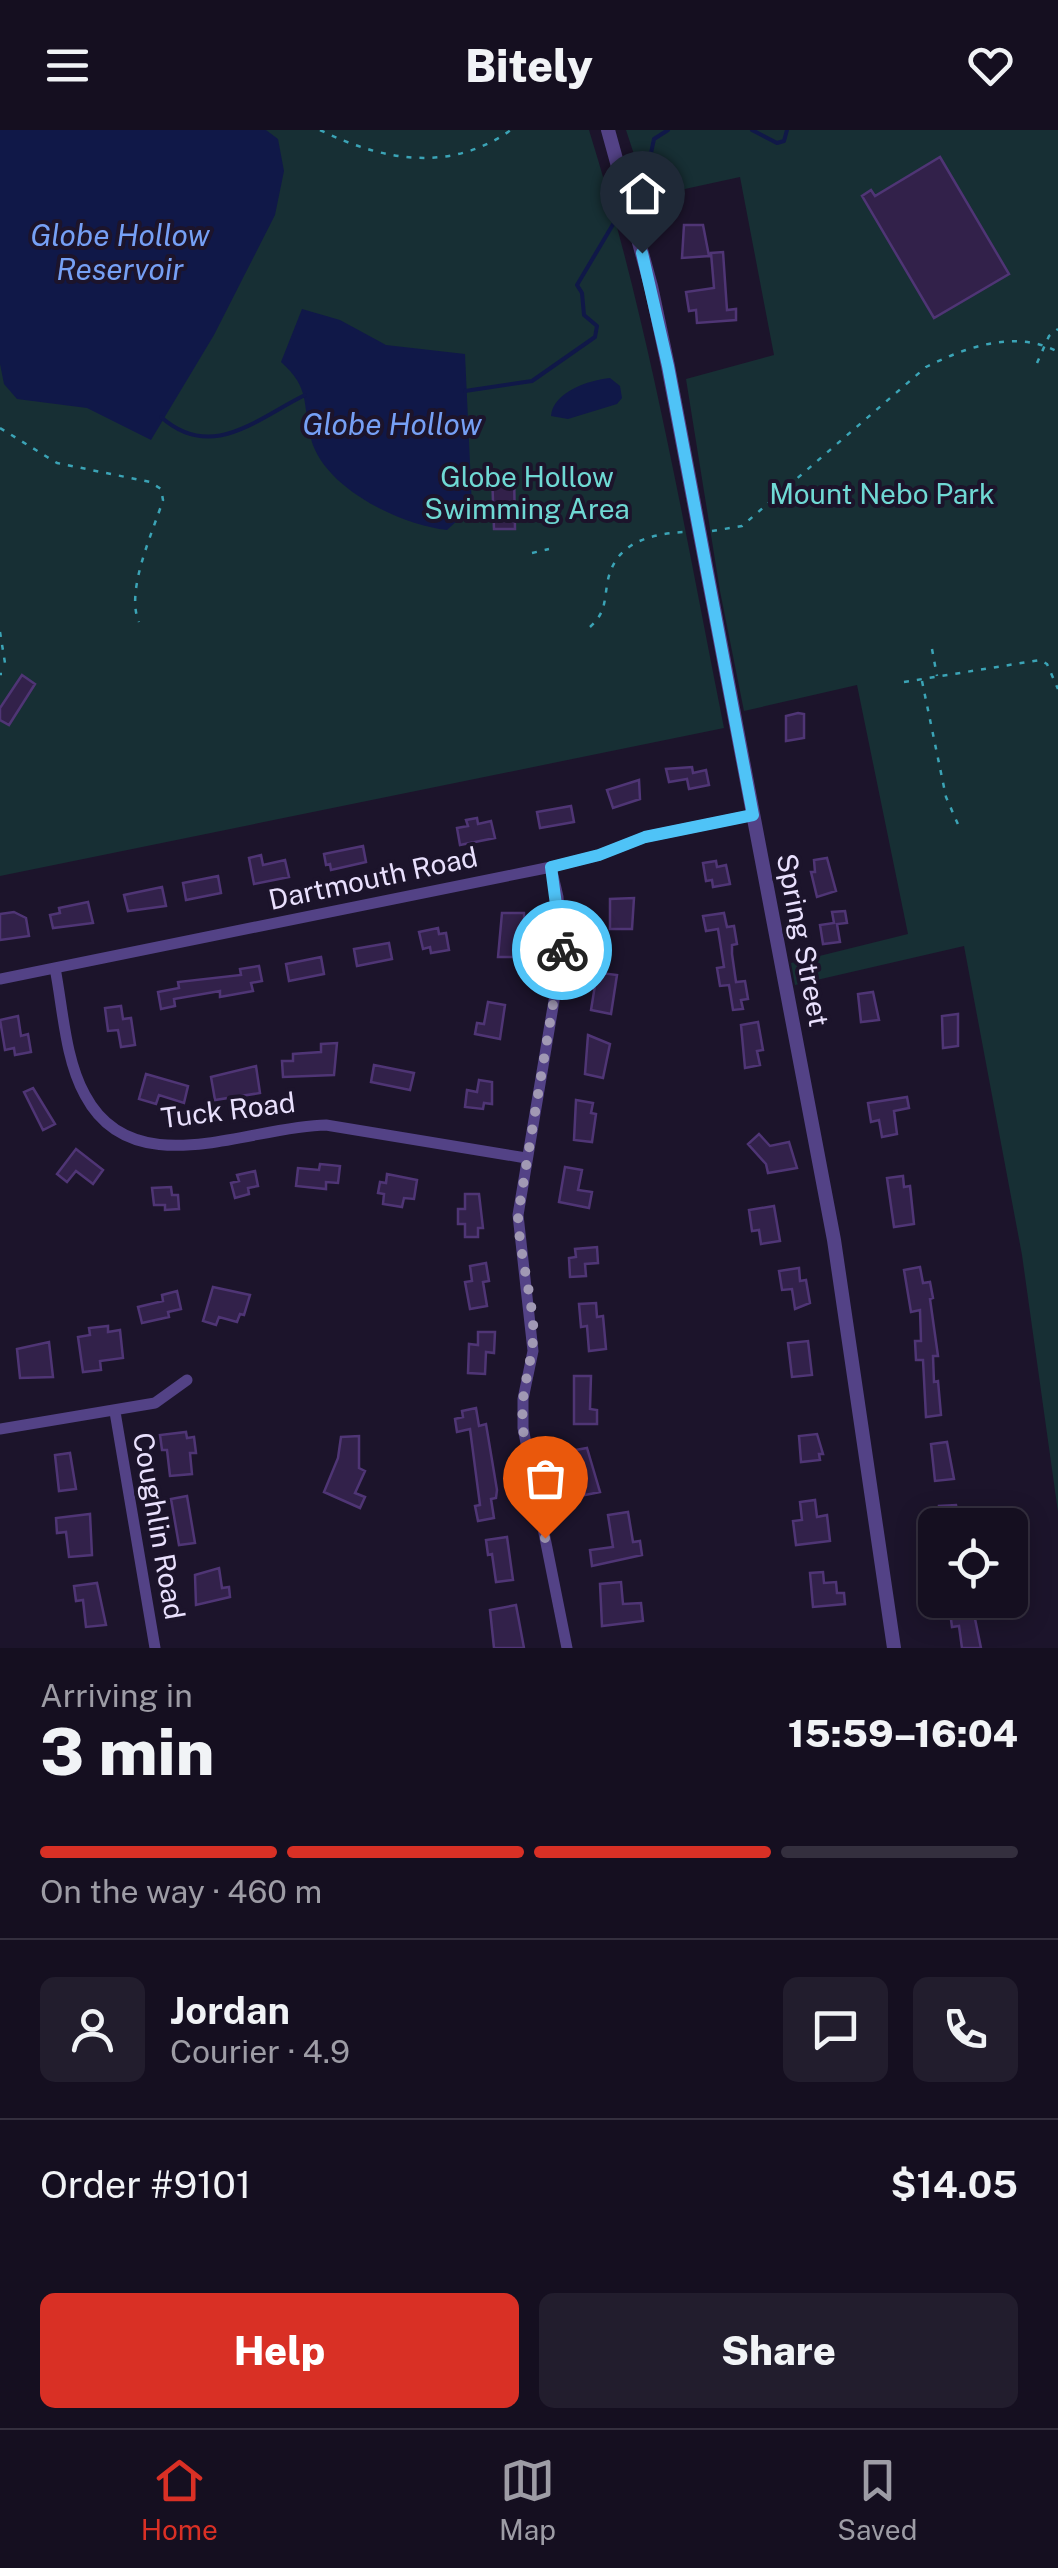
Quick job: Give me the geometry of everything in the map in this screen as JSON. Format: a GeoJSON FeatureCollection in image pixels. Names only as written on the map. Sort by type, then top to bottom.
{"type":"FeatureCollection","features":[{"type":"Feature","properties":{"kind":"street","name":"Spring Street"},"geometry":{"type":"LineString","coordinates":[[608,130],[651,286],[846,1306],[894,1648]]}},
{"type":"Feature","properties":{"kind":"street","name":"Dartmouth Road"},"geometry":{"type":"LineString","coordinates":[[0,979],[551,867],[599,855],[645,837],[753,815]]}},
{"type":"Feature","properties":{"kind":"street"},"geometry":{"type":"LineString","coordinates":[[551,867],[558,897],[562,953],[526,1158],[518,1232],[533,1319],[534,1350],[523,1399],[524,1428],[567,1648]]}},
{"type":"Feature","properties":{"kind":"street","name":"Tuck Road"},"geometry":{"type":"LineString","coordinates":[[55,968],[75,1070],[85,1096],[101,1118],[121,1134],[140,1142],[163,1147],[188,1145],[300,1125],[326,1125],[526,1158]]}},
{"type":"Feature","properties":{"kind":"street"},"geometry":{"type":"LineString","coordinates":[[0,1428],[114,1412],[155,1402],[188,1380]]}},
{"type":"Feature","properties":{"kind":"street","name":"Coughlin Road"},"geometry":{"type":"LineString","coordinates":[[114,1412],[155,1648]]}},
{"type":"Feature","properties":{"kind":"path"},"geometry":{"type":"LineString","coordinates":[[320,130],[367,152],[433,159],[472,152],[512,130]]}},
{"type":"Feature","properties":{"kind":"path"},"geometry":{"type":"LineString","coordinates":[[1037,363],[1058,329]]}},
{"type":"Feature","properties":{"kind":"path"},"geometry":{"type":"LineString","coordinates":[[590,627],[603,615],[611,567],[622,551],[656,535],[726,532],[742,526],[926,367],[952,354],[1000,342],[1033,340],[1058,352]]}},
{"type":"Feature","properties":{"kind":"path"},"geometry":{"type":"LineString","coordinates":[[0,428],[58,463],[150,482],[160,490],[162,500],[155,530],[136,589],[133,610],[138,622]]}},
{"type":"Feature","properties":{"kind":"path"},"geometry":{"type":"LineString","coordinates":[[532,553],[549,550]]}},
{"type":"Feature","properties":{"kind":"path"},"geometry":{"type":"LineString","coordinates":[[0,632],[5,662]]}},
{"type":"Feature","properties":{"kind":"path"},"geometry":{"type":"LineString","coordinates":[[932,649],[938,677]]}},
{"type":"Feature","properties":{"kind":"path"},"geometry":{"type":"LineString","coordinates":[[904,682],[1040,660],[1048,664],[1058,689]]}},
{"type":"Feature","properties":{"kind":"path"},"geometry":{"type":"LineString","coordinates":[[922,680],[946,797],[960,829]]}},
{"type":"Feature","properties":{"kind":"green space","name":"Globe Hollow Swimming Area"},"geometry":{"type":"Polygon","coordinates":[[[0,130],[589,130],[648,352],[724,728],[0,876],[0,130]]]}},
{"type":"Feature","properties":{"kind":"green space","name":"Mount Nebo Park"},"geometry":{"type":"Polygon","coordinates":[[[626,130],[1058,130],[1058,1512],[1022,1255],[964,946],[795,985],[791,963],[908,934],[857,685],[744,711],[686,379],[774,355],[740,177],[648,197],[626,130]]]}},
{"type":"Feature","properties":{"kind":"water","name":"Globe Hollow Reservoir"},"geometry":{"type":"Polygon","coordinates":[[[0,130],[266,130],[278,139],[284,171],[275,215],[214,335],[151,440],[87,408],[17,399],[4,384],[0,364],[0,130]]]}},
{"type":"Feature","properties":{"kind":"water","name":"Globe Hollow"},"geometry":{"type":"Polygon","coordinates":[[[302,309],[340,320],[386,345],[465,354],[472,507],[447,530],[408,521],[366,501],[347,488],[319,457],[311,439],[301,389],[281,362],[302,309]]]}},
{"type":"Feature","properties":{"kind":"water"},"geometry":{"type":"Polygon","coordinates":[[[610,378],[620,386],[622,398],[617,404],[568,419],[551,416],[565,394],[592,381],[610,378]]]}},
{"type":"Feature","properties":{"kind":"building"},"geometry":{"type":"Polygon","coordinates":[[[940,157],[1009,274],[934,318],[862,196],[871,190],[875,196],[940,157]]]}},
{"type":"Feature","properties":{"kind":"building"},"geometry":{"type":"Polygon","coordinates":[[[684,225],[703,225],[709,256],[682,258],[684,225]]]}},
{"type":"Feature","properties":{"kind":"building"},"geometry":{"type":"Polygon","coordinates":[[[723,252],[727,310],[736,309],[736,320],[697,323],[696,310],[689,311],[686,292],[714,288],[711,253],[723,252]]]}},
{"type":"Feature","properties":{"kind":"building"},"geometry":{"type":"Polygon","coordinates":[[[514,472],[515,529],[494,529],[492,473],[514,472]]]}},
{"type":"Feature","properties":{"kind":"building"},"geometry":{"type":"Polygon","coordinates":[[[22,675],[35,684],[9,725],[0,720],[0,708],[22,675]]]}},
{"type":"Feature","properties":{"kind":"building"},"geometry":{"type":"Polygon","coordinates":[[[804,714],[804,738],[786,741],[786,716],[804,714]]]}},
{"type":"Feature","properties":{"kind":"building"},"geometry":{"type":"Polygon","coordinates":[[[692,767],[693,773],[706,770],[709,785],[689,789],[687,779],[669,782],[666,769],[692,767]]]}},
{"type":"Feature","properties":{"kind":"building"},"geometry":{"type":"Polygon","coordinates":[[[639,780],[640,799],[613,808],[607,790],[639,780]]]}},
{"type":"Feature","properties":{"kind":"building"},"geometry":{"type":"Polygon","coordinates":[[[571,806],[574,822],[540,828],[537,812],[571,806]]]}},
{"type":"Feature","properties":{"kind":"building"},"geometry":{"type":"Polygon","coordinates":[[[477,818],[478,824],[491,821],[495,838],[460,845],[457,828],[468,826],[466,820],[477,818]]]}},
{"type":"Feature","properties":{"kind":"building"},"geometry":{"type":"Polygon","coordinates":[[[363,846],[366,862],[331,870],[330,864],[326,865],[324,854],[363,846]]]}},
{"type":"Feature","properties":{"kind":"building"},"geometry":{"type":"Polygon","coordinates":[[[261,855],[263,865],[285,860],[289,877],[254,884],[249,858],[261,855]]]}},
{"type":"Feature","properties":{"kind":"building"},"geometry":{"type":"Polygon","coordinates":[[[827,858],[836,891],[817,897],[811,872],[815,872],[814,860],[827,858]]]}},
{"type":"Feature","properties":{"kind":"building"},"geometry":{"type":"Polygon","coordinates":[[[716,861],[717,867],[726,865],[730,884],[713,887],[712,880],[706,881],[703,863],[716,861]]]}},
{"type":"Feature","properties":{"kind":"building"},"geometry":{"type":"Polygon","coordinates":[[[218,876],[221,893],[186,900],[183,883],[218,876]]]}},
{"type":"Feature","properties":{"kind":"building"},"geometry":{"type":"Polygon","coordinates":[[[162,887],[166,906],[128,911],[124,895],[162,887]]]}},
{"type":"Feature","properties":{"kind":"building"},"geometry":{"type":"Polygon","coordinates":[[[634,898],[632,929],[610,929],[610,899],[634,898]]]}},
{"type":"Feature","properties":{"kind":"building"},"geometry":{"type":"Polygon","coordinates":[[[88,902],[93,923],[53,928],[50,915],[60,913],[59,908],[88,902]]]}},
{"type":"Feature","properties":{"kind":"building"},"geometry":{"type":"Polygon","coordinates":[[[845,911],[847,923],[837,924],[840,942],[823,944],[820,925],[834,923],[832,912],[845,911]]]}},
{"type":"Feature","properties":{"kind":"building"},"geometry":{"type":"Polygon","coordinates":[[[14,912],[26,918],[29,936],[0,940],[0,914],[14,912]]]}},
{"type":"Feature","properties":{"kind":"building"},"geometry":{"type":"Polygon","coordinates":[[[502,913],[524,913],[525,957],[498,957],[502,913]]]}},
{"type":"Feature","properties":{"kind":"building"},"geometry":{"type":"Polygon","coordinates":[[[724,913],[727,927],[734,926],[736,982],[745,981],[748,999],[741,1000],[743,1009],[733,1010],[729,985],[720,986],[717,968],[724,967],[718,929],[706,931],[703,916],[724,913]]]}},
{"type":"Feature","properties":{"kind":"building"},"geometry":{"type":"Polygon","coordinates":[[[438,928],[439,934],[446,933],[449,950],[431,953],[430,947],[423,949],[419,932],[438,928]]]}},
{"type":"Feature","properties":{"kind":"building"},"geometry":{"type":"Polygon","coordinates":[[[389,943],[392,959],[357,966],[354,949],[389,943]]]}},
{"type":"Feature","properties":{"kind":"building"},"geometry":{"type":"Polygon","coordinates":[[[321,957],[324,974],[289,981],[286,964],[321,957]]]}},
{"type":"Feature","properties":{"kind":"building"},"geometry":{"type":"Polygon","coordinates":[[[259,966],[262,981],[251,983],[253,991],[220,997],[220,991],[174,999],[175,1006],[161,1009],[158,992],[179,988],[178,982],[241,975],[240,969],[259,966]]]}},
{"type":"Feature","properties":{"kind":"building"},"geometry":{"type":"Polygon","coordinates":[[[601,973],[617,975],[611,1014],[591,1010],[596,979],[600,980],[601,973]]]}},
{"type":"Feature","properties":{"kind":"building"},"geometry":{"type":"Polygon","coordinates":[[[873,992],[879,1020],[861,1022],[858,994],[873,992]]]}},
{"type":"Feature","properties":{"kind":"building"},"geometry":{"type":"Polygon","coordinates":[[[488,1002],[505,1005],[500,1039],[475,1034],[477,1023],[484,1024],[488,1002]]]}},
{"type":"Feature","properties":{"kind":"building"},"geometry":{"type":"Polygon","coordinates":[[[121,1006],[123,1019],[131,1018],[135,1045],[121,1047],[118,1030],[108,1031],[105,1008],[121,1006]]]}},
{"type":"Feature","properties":{"kind":"building"},"geometry":{"type":"Polygon","coordinates":[[[958,1014],[958,1046],[943,1048],[942,1016],[958,1014]]]}},
{"type":"Feature","properties":{"kind":"building"},"geometry":{"type":"Polygon","coordinates":[[[18,1016],[21,1036],[28,1034],[31,1052],[15,1055],[14,1048],[5,1050],[0,1020],[18,1016]]]}},
{"type":"Feature","properties":{"kind":"building"},"geometry":{"type":"Polygon","coordinates":[[[758,1022],[763,1050],[757,1051],[760,1065],[745,1068],[741,1025],[758,1022]]]}},
{"type":"Feature","properties":{"kind":"building"},"geometry":{"type":"Polygon","coordinates":[[[588,1035],[610,1044],[603,1078],[585,1074],[588,1035]]]}},
{"type":"Feature","properties":{"kind":"building"},"geometry":{"type":"Polygon","coordinates":[[[337,1043],[334,1075],[283,1077],[282,1061],[293,1061],[293,1054],[321,1052],[321,1044],[337,1043]]]}},
{"type":"Feature","properties":{"kind":"building"},"geometry":{"type":"Polygon","coordinates":[[[374,1065],[414,1073],[410,1090],[371,1082],[374,1065]]]}},
{"type":"Feature","properties":{"kind":"building"},"geometry":{"type":"Polygon","coordinates":[[[256,1066],[260,1093],[215,1100],[211,1077],[256,1066]]]}},
{"type":"Feature","properties":{"kind":"building"},"geometry":{"type":"Polygon","coordinates":[[[146,1074],[188,1086],[184,1103],[159,1095],[156,1104],[139,1099],[146,1074]]]}},
{"type":"Feature","properties":{"kind":"building"},"geometry":{"type":"Polygon","coordinates":[[[479,1080],[492,1082],[492,1104],[484,1103],[483,1109],[465,1107],[467,1090],[477,1092],[479,1080]]]}},
{"type":"Feature","properties":{"kind":"building"},"geometry":{"type":"Polygon","coordinates":[[[33,1088],[55,1124],[43,1130],[24,1092],[33,1088]]]}},
{"type":"Feature","properties":{"kind":"building"},"geometry":{"type":"Polygon","coordinates":[[[907,1097],[909,1108],[894,1111],[897,1134],[882,1137],[879,1120],[871,1122],[868,1103],[907,1097]]]}},
{"type":"Feature","properties":{"kind":"building"},"geometry":{"type":"Polygon","coordinates":[[[576,1100],[593,1103],[591,1113],[596,1114],[592,1142],[574,1140],[576,1100]]]}},
{"type":"Feature","properties":{"kind":"building"},"geometry":{"type":"Polygon","coordinates":[[[759,1134],[770,1146],[789,1142],[797,1168],[768,1173],[766,1164],[748,1144],[759,1134]]]}},
{"type":"Feature","properties":{"kind":"building"},"geometry":{"type":"Polygon","coordinates":[[[76,1149],[103,1170],[93,1184],[76,1171],[67,1182],[57,1174],[76,1149]]]}},
{"type":"Feature","properties":{"kind":"building"},"geometry":{"type":"Polygon","coordinates":[[[320,1164],[340,1166],[338,1183],[326,1182],[326,1189],[296,1186],[298,1168],[319,1170],[320,1164]]]}},
{"type":"Feature","properties":{"kind":"building"},"geometry":{"type":"Polygon","coordinates":[[[565,1167],[582,1170],[578,1190],[592,1192],[589,1208],[559,1202],[565,1167]]]}},
{"type":"Feature","properties":{"kind":"building"},"geometry":{"type":"Polygon","coordinates":[[[255,1171],[258,1186],[235,1198],[231,1183],[239,1181],[237,1175],[255,1171]]]}},
{"type":"Feature","properties":{"kind":"building"},"geometry":{"type":"Polygon","coordinates":[[[387,1174],[417,1180],[414,1199],[404,1198],[402,1207],[383,1204],[384,1194],[378,1193],[387,1174]]]}},
{"type":"Feature","properties":{"kind":"building"},"geometry":{"type":"Polygon","coordinates":[[[903,1176],[904,1187],[910,1186],[914,1224],[894,1227],[887,1178],[903,1176]]]}},
{"type":"Feature","properties":{"kind":"building"},"geometry":{"type":"Polygon","coordinates":[[[171,1187],[172,1195],[178,1195],[179,1209],[165,1210],[165,1205],[154,1205],[152,1188],[171,1187]]]}},
{"type":"Feature","properties":{"kind":"building"},"geometry":{"type":"Polygon","coordinates":[[[465,1194],[479,1194],[483,1228],[478,1228],[478,1237],[465,1237],[465,1224],[458,1224],[458,1209],[465,1209],[465,1194]]]}},
{"type":"Feature","properties":{"kind":"building"},"geometry":{"type":"Polygon","coordinates":[[[774,1206],[780,1241],[761,1244],[759,1230],[752,1231],[749,1210],[774,1206]]]}},
{"type":"Feature","properties":{"kind":"building"},"geometry":{"type":"Polygon","coordinates":[[[597,1247],[598,1263],[585,1264],[586,1276],[570,1277],[569,1258],[576,1257],[575,1249],[597,1247]]]}},
{"type":"Feature","properties":{"kind":"building"},"geometry":{"type":"Polygon","coordinates":[[[486,1263],[489,1281],[483,1282],[487,1306],[470,1309],[465,1282],[472,1281],[470,1266],[486,1263]]]}},
{"type":"Feature","properties":{"kind":"building"},"geometry":{"type":"Polygon","coordinates":[[[920,1267],[923,1283],[930,1282],[933,1298],[930,1299],[938,1356],[933,1356],[934,1382],[938,1381],[941,1415],[926,1417],[923,1360],[916,1360],[915,1341],[921,1341],[920,1310],[911,1312],[904,1270],[920,1267]]]}},
{"type":"Feature","properties":{"kind":"building"},"geometry":{"type":"Polygon","coordinates":[[[799,1268],[800,1281],[806,1280],[810,1303],[795,1309],[792,1289],[782,1290],[779,1271],[799,1268]]]}},
{"type":"Feature","properties":{"kind":"building"},"geometry":{"type":"Polygon","coordinates":[[[213,1287],[250,1295],[244,1315],[240,1314],[237,1322],[219,1317],[216,1325],[203,1321],[213,1287]]]}},
{"type":"Feature","properties":{"kind":"building"},"geometry":{"type":"Polygon","coordinates":[[[177,1291],[181,1309],[168,1312],[169,1317],[142,1323],[138,1307],[163,1301],[162,1295],[177,1291]]]}},
{"type":"Feature","properties":{"kind":"building"},"geometry":{"type":"Polygon","coordinates":[[[596,1303],[597,1317],[603,1316],[606,1349],[589,1351],[587,1326],[581,1327],[579,1304],[596,1303]]]}},
{"type":"Feature","properties":{"kind":"building"},"geometry":{"type":"Polygon","coordinates":[[[108,1326],[108,1332],[120,1330],[123,1358],[100,1361],[101,1370],[83,1372],[78,1337],[90,1335],[89,1328],[108,1326]]]}},
{"type":"Feature","properties":{"kind":"building"},"geometry":{"type":"Polygon","coordinates":[[[478,1332],[495,1332],[494,1353],[486,1352],[485,1374],[468,1373],[469,1344],[478,1345],[478,1332]]]}},
{"type":"Feature","properties":{"kind":"building"},"geometry":{"type":"Polygon","coordinates":[[[808,1341],[812,1375],[792,1377],[788,1343],[808,1341]]]}},
{"type":"Feature","properties":{"kind":"building"},"geometry":{"type":"Polygon","coordinates":[[[49,1342],[53,1377],[20,1378],[17,1349],[49,1342]]]}},
{"type":"Feature","properties":{"kind":"building"},"geometry":{"type":"Polygon","coordinates":[[[574,1376],[591,1376],[590,1409],[597,1410],[597,1424],[574,1424],[574,1376]]]}},
{"type":"Feature","properties":{"kind":"building"},"geometry":{"type":"Polygon","coordinates":[[[476,1408],[479,1426],[486,1424],[497,1490],[496,1498],[491,1499],[494,1518],[478,1521],[475,1506],[480,1505],[470,1429],[457,1432],[455,1419],[463,1417],[462,1411],[476,1408]]]}},
{"type":"Feature","properties":{"kind":"building"},"geometry":{"type":"Polygon","coordinates":[[[186,1432],[187,1438],[194,1437],[196,1453],[190,1453],[192,1474],[170,1476],[167,1450],[162,1450],[160,1435],[186,1432]]]}},
{"type":"Feature","properties":{"kind":"building"},"geometry":{"type":"Polygon","coordinates":[[[817,1434],[823,1454],[819,1454],[820,1460],[801,1462],[799,1436],[817,1434]]]}},
{"type":"Feature","properties":{"kind":"building"},"geometry":{"type":"Polygon","coordinates":[[[359,1436],[359,1468],[365,1471],[355,1493],[365,1497],[360,1508],[324,1492],[338,1458],[341,1437],[359,1436]]]}},
{"type":"Feature","properties":{"kind":"building"},"geometry":{"type":"Polygon","coordinates":[[[947,1442],[954,1479],[935,1481],[931,1444],[947,1442]]]}},
{"type":"Feature","properties":{"kind":"building"},"geometry":{"type":"Polygon","coordinates":[[[587,1448],[600,1492],[585,1495],[581,1474],[574,1475],[570,1451],[587,1448]]]}},
{"type":"Feature","properties":{"kind":"building"},"geometry":{"type":"Polygon","coordinates":[[[70,1453],[76,1489],[59,1491],[55,1455],[70,1453]]]}},
{"type":"Feature","properties":{"kind":"building"},"geometry":{"type":"Polygon","coordinates":[[[187,1496],[195,1543],[179,1545],[171,1499],[187,1496]]]}},
{"type":"Feature","properties":{"kind":"building"},"geometry":{"type":"Polygon","coordinates":[[[815,1500],[817,1517],[827,1515],[830,1541],[796,1545],[793,1521],[802,1520],[800,1502],[815,1500]]]}},
{"type":"Feature","properties":{"kind":"building"},"geometry":{"type":"Polygon","coordinates":[[[628,1512],[633,1542],[640,1541],[642,1555],[592,1566],[590,1550],[613,1547],[608,1515],[628,1512]]]}},
{"type":"Feature","properties":{"kind":"building"},"geometry":{"type":"Polygon","coordinates":[[[90,1514],[92,1555],[69,1557],[66,1532],[57,1533],[56,1518],[90,1514]]]}},
{"type":"Feature","properties":{"kind":"building"},"geometry":{"type":"Polygon","coordinates":[[[507,1537],[513,1580],[496,1582],[486,1540],[507,1537]]]}},
{"type":"Feature","properties":{"kind":"building"},"geometry":{"type":"Polygon","coordinates":[[[219,1568],[222,1588],[229,1587],[230,1597],[196,1605],[195,1575],[219,1568]]]}},
{"type":"Feature","properties":{"kind":"building"},"geometry":{"type":"Polygon","coordinates":[[[823,1572],[824,1583],[836,1582],[837,1593],[844,1593],[845,1604],[813,1607],[810,1573],[823,1572]]]}},
{"type":"Feature","properties":{"kind":"building"},"geometry":{"type":"Polygon","coordinates":[[[621,1582],[623,1604],[641,1603],[643,1621],[602,1626],[600,1584],[621,1582]]]}},
{"type":"Feature","properties":{"kind":"building"},"geometry":{"type":"Polygon","coordinates":[[[97,1583],[106,1625],[86,1627],[83,1600],[76,1601],[74,1586],[97,1583]]]}},
{"type":"Feature","properties":{"kind":"building"},"geometry":{"type":"Polygon","coordinates":[[[516,1605],[524,1648],[494,1648],[490,1610],[516,1605]]]}},
{"type":"Feature","properties":{"kind":"building"},"geometry":{"type":"Polygon","coordinates":[[[951,1618],[975,1618],[981,1648],[962,1648],[959,1626],[952,1627],[951,1618]]]}},
{"type":"Feature","properties":{"kind":"waterway"},"geometry":{"type":"LineString","coordinates":[[635,194],[644,186],[654,139],[668,130]]}},
{"type":"Feature","properties":{"kind":"waterway"},"geometry":{"type":"LineString","coordinates":[[752,130],[777,143],[784,141],[787,130]]}},
{"type":"Feature","properties":{"kind":"waterway"},"geometry":{"type":"LineString","coordinates":[[465,391],[532,381],[595,337],[597,326],[584,315],[582,293],[577,285],[615,221]]}},
{"type":"Feature","properties":{"kind":"waterway"},"geometry":{"type":"LineString","coordinates":[[161,417],[180,430],[216,436],[234,432],[305,395]]}},
{"type":"Feature","properties":{"kind":"way so far"},"geometry":{"type":"LineString","coordinates":[[545,1538],[524,1428],[523,1399],[534,1350],[533,1319],[519,1250],[518,1215],[562,950]]}},
{"type":"Feature","properties":{"kind":"route"},"geometry":{"type":"LineString","coordinates":[[562,950],[551,867],[599,855],[645,837],[753,815],[668,366],[642,253]]}}]}
